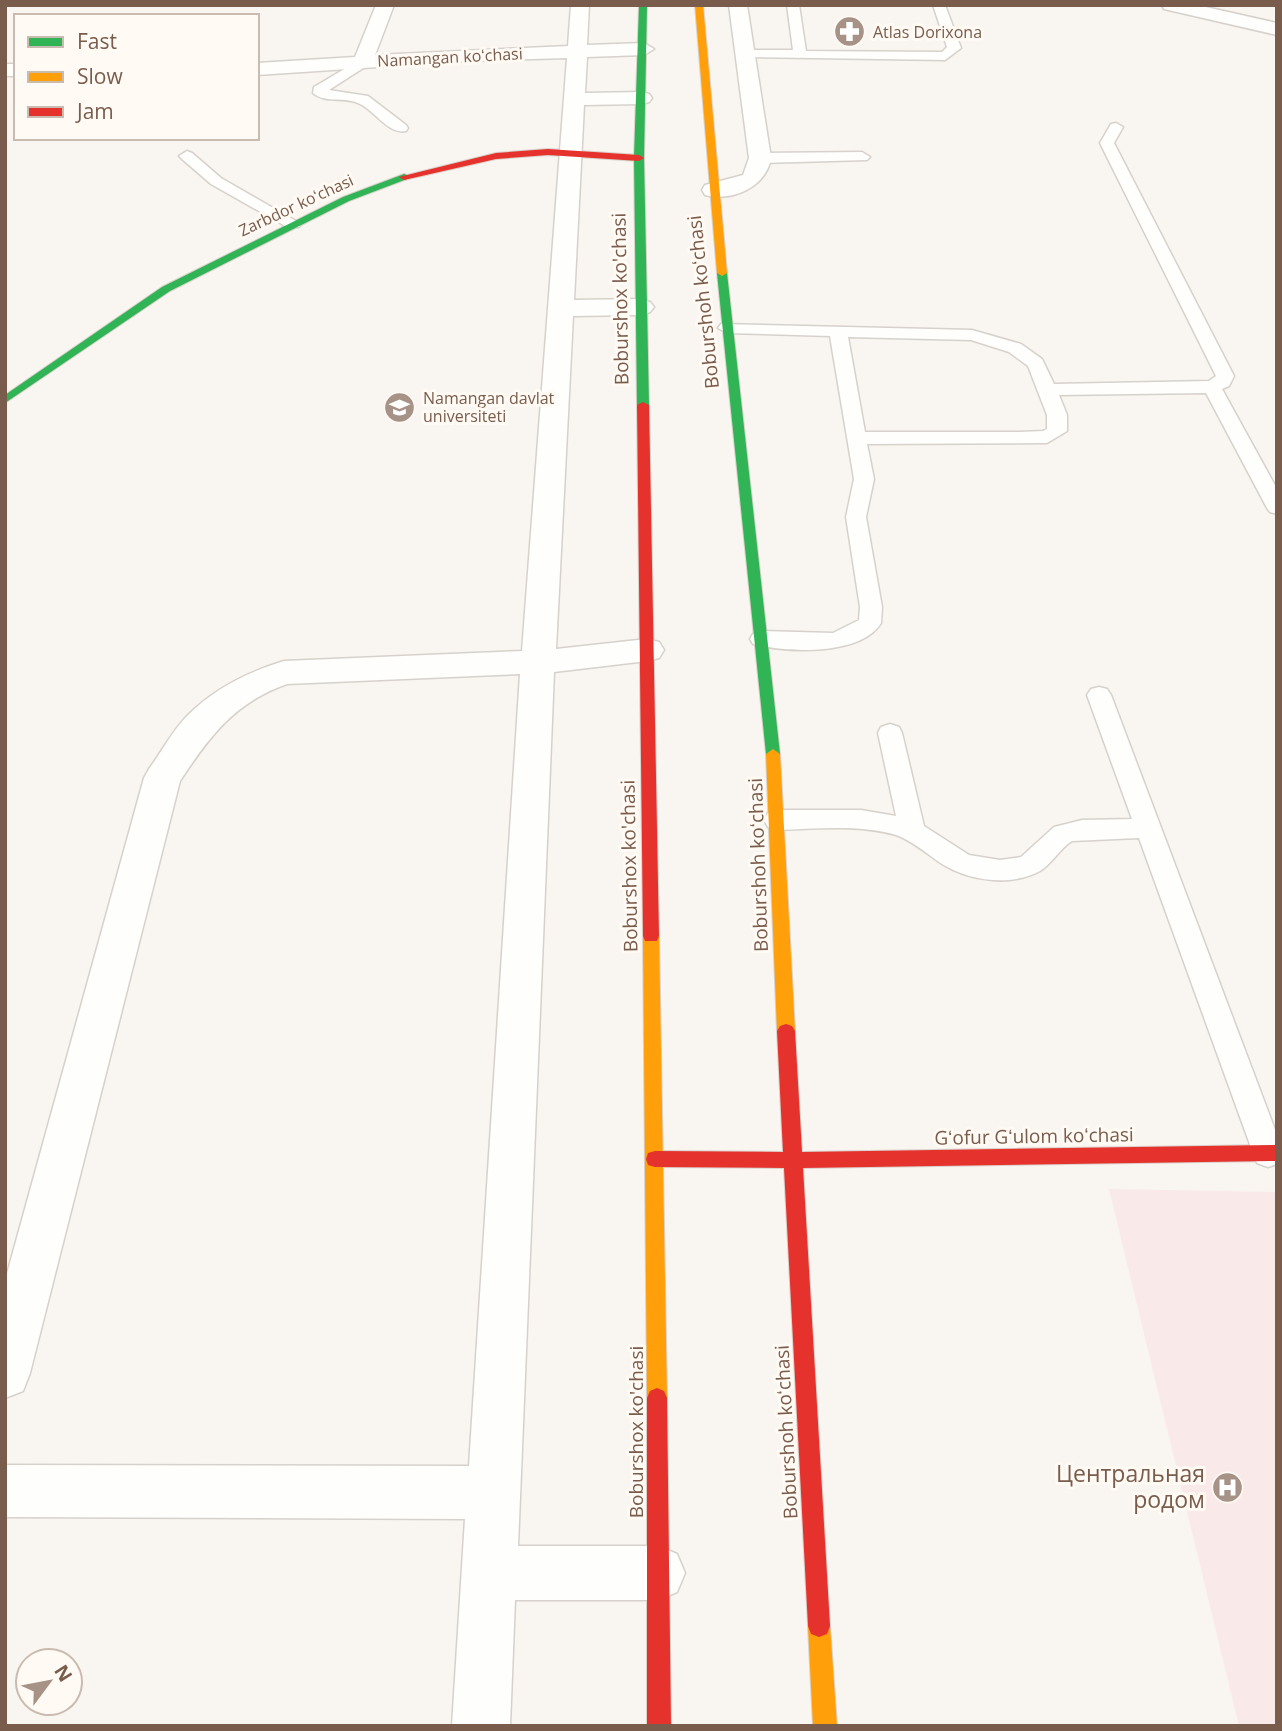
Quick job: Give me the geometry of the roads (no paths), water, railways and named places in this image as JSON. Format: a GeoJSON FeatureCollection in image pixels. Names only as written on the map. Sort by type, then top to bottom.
{"type":"FeatureCollection","features":[{"type":"Feature","properties":{"kind":"main road","name":"Boburshox ko'chasi"},"geometry":{"type":"LineString","coordinates":[[643,5],[644,49],[639,158],[655,1159],[659,1726]]}},
{"type":"Feature","properties":{"kind":"main road","name":"Boburshoh koʻchasi"},"geometry":{"type":"LineString","coordinates":[[699,5],[713,190],[775,770],[792,1160],[825,1726]]}},
{"type":"Feature","properties":{"kind":"main road","name":"Zarbdor koʻchasi"},"geometry":{"type":"LineString","coordinates":[[5,400],[166,289],[293,224],[391,182],[454,164],[496,156],[571,154],[639,158]]}},
{"type":"Feature","properties":{"kind":"main road","name":"Gʻofur Gʻulom koʻchasi"},"geometry":{"type":"LineString","coordinates":[[655,1159],[792,1160],[1272,1153]]}},
{"type":"Feature","properties":{"kind":"street"},"geometry":{"type":"LineString","coordinates":[[363,62],[385,5]]}},
{"type":"Feature","properties":{"kind":"street"},"geometry":{"type":"LineString","coordinates":[[481,1726],[538,662],[580,5]]}},
{"type":"Feature","properties":{"kind":"street"},"geometry":{"type":"LineString","coordinates":[[713,190],[751,180],[759,173],[760,158],[738,5]]}},
{"type":"Feature","properties":{"kind":"street"},"geometry":{"type":"LineString","coordinates":[[1171,5],[1277,29]]}},
{"type":"Feature","properties":{"kind":"street","name":"Namangan koʻchasi"},"geometry":{"type":"LineString","coordinates":[[259,69],[469,55],[644,49]]}},
{"type":"Feature","properties":{"kind":"street"},"geometry":{"type":"LineString","coordinates":[[574,99],[642,98]]}},
{"type":"Feature","properties":{"kind":"street"},"geometry":{"type":"LineString","coordinates":[[560,308],[641,307]]}},
{"type":"Feature","properties":{"kind":"street"},"geometry":{"type":"LineString","coordinates":[[5,1373],[162,778],[200,724],[252,684],[284,673],[538,662],[647,650]]}},
{"type":"Feature","properties":{"kind":"street"},"geometry":{"type":"LineString","coordinates":[[5,1491],[493,1493]]}},
{"type":"Feature","properties":{"kind":"street"},"geometry":{"type":"LineString","coordinates":[[489,1573],[658,1573]]}},
{"type":"Feature","properties":{"kind":"lane"},"geometry":{"type":"LineString","coordinates":[[793,5],[800,55]]}},
{"type":"Feature","properties":{"kind":"lane"},"geometry":{"type":"LineString","coordinates":[[745,54],[945,56],[954,48],[939,5]]}},
{"type":"Feature","properties":{"kind":"lane"},"geometry":{"type":"LineString","coordinates":[[363,62],[319,90],[320,93],[363,99],[401,128]]}},
{"type":"Feature","properties":{"kind":"lane"},"geometry":{"type":"LineString","coordinates":[[1047,390],[1212,387],[1222,382],[1225,376],[1108,144],[1116,127]]}},
{"type":"Feature","properties":{"kind":"lane"},"geometry":{"type":"LineString","coordinates":[[187,156],[216,181],[293,224]]}},
{"type":"Feature","properties":{"kind":"lane"},"geometry":{"type":"LineString","coordinates":[[760,158],[862,157]]}},
{"type":"Feature","properties":{"kind":"lane"},"geometry":{"type":"LineString","coordinates":[[727,328],[972,335],[994,340],[1015,348],[1036,363],[1057,415],[1057,431],[1048,437],[856,438]]}},
{"type":"Feature","properties":{"kind":"lane"},"geometry":{"type":"LineString","coordinates":[[761,639],[833,642],[858,634],[870,623],[871,607],[856,517],[864,478],[838,331]]}},
{"type":"Feature","properties":{"kind":"lane"},"geometry":{"type":"LineString","coordinates":[[1212,387],[1277,508]]}},
{"type":"Feature","properties":{"kind":"lane"},"geometry":{"type":"LineString","coordinates":[[1099,695],[1272,1153]]}},
{"type":"Feature","properties":{"kind":"lane"},"geometry":{"type":"LineString","coordinates":[[890,733],[912,830]]}},
{"type":"Feature","properties":{"kind":"lane"},"geometry":{"type":"LineString","coordinates":[[777,820],[878,820],[912,830],[960,863],[979,869],[1014,868],[1035,862],[1048,844],[1062,835],[1148,828]]}},
{"type":"Feature","properties":{"kind":"place","name":"Atlas Dorixona"},"geometry":{"type":"Point","coordinates":[850,32]}},
{"type":"Feature","properties":{"kind":"place","name":"Namangan davlat universiteti"},"geometry":{"type":"Point","coordinates":[400,407]}},
{"type":"Feature","properties":{"kind":"place","name":"Центральная родом"},"geometry":{"type":"Point","coordinates":[1228,1487]}}]}
